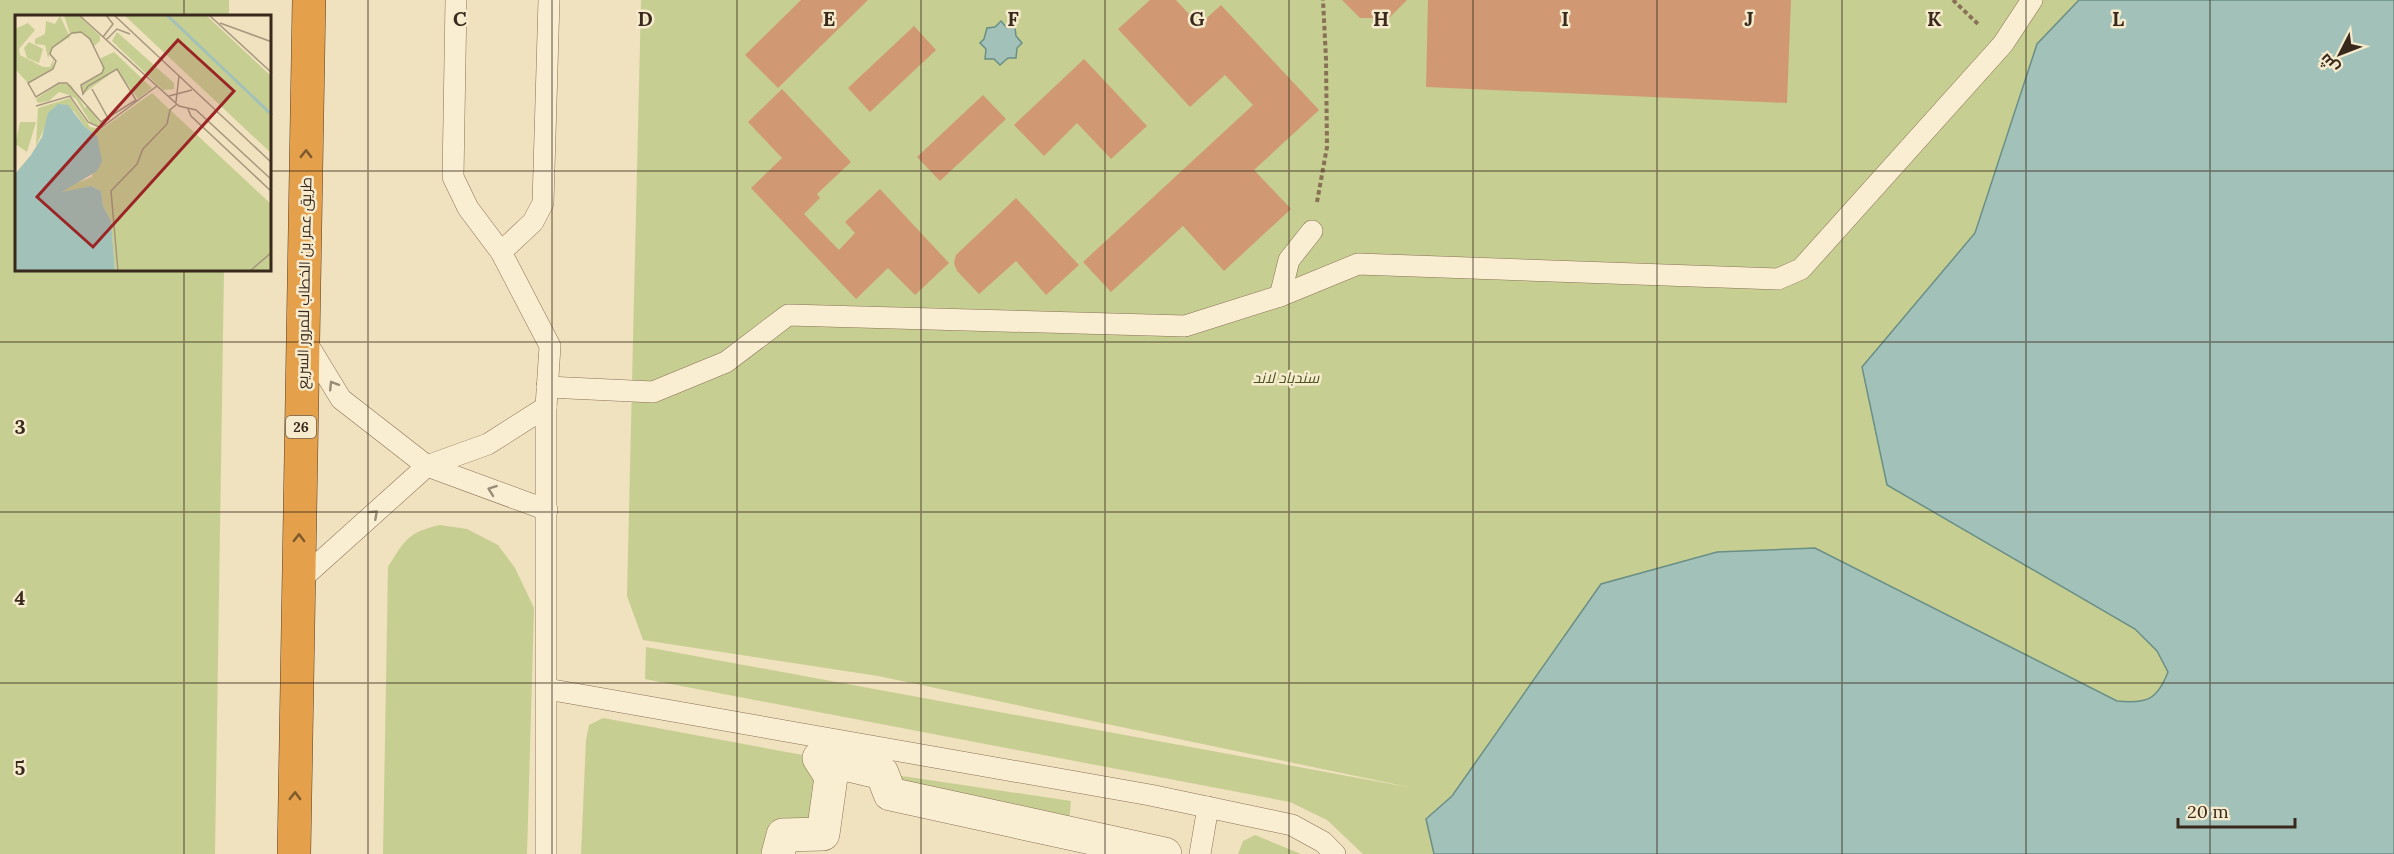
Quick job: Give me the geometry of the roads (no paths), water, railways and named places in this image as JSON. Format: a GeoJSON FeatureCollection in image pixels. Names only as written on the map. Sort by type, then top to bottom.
{"type":"FeatureCollection","features":[{"type":"Feature","properties":{"kind":"highway","name":"طريق عمر بن الخطاب للمرور السريع"},"geometry":{"type":"LineString","coordinates":[[294,854],[309,0]]}},
{"type":"Feature","properties":{"kind":"street"},"geometry":{"type":"LineString","coordinates":[[778,854],[783,835],[823,834],[831,777],[819,758],[882,773],[890,794],[1165,854]]}},
{"type":"Feature","properties":{"kind":"lane"},"geometry":{"type":"LineString","coordinates":[[456,0],[453,177],[468,208],[501,252],[550,346],[546,397],[546,854]]}},
{"type":"Feature","properties":{"kind":"lane"},"geometry":{"type":"LineString","coordinates":[[501,252],[533,222],[543,203],[549,0]]}},
{"type":"Feature","properties":{"kind":"lane"},"geometry":{"type":"LineString","coordinates":[[299,581],[427,466],[488,444],[546,397],[652,392],[726,362],[788,315],[1185,326],[1280,296],[1358,264],[1778,279],[1801,269],[2002,44],[2032,0]]}},
{"type":"Feature","properties":{"kind":"lane"},"geometry":{"type":"LineString","coordinates":[[1280,296],[1289,260],[1312,231]]}},
{"type":"Feature","properties":{"kind":"lane"},"geometry":{"type":"LineString","coordinates":[[303,337],[341,399],[427,466],[547,510]]}},
{"type":"Feature","properties":{"kind":"lane"},"geometry":{"type":"LineString","coordinates":[[547,690],[1209,807],[1292,825],[1323,842],[1335,854]]}},
{"type":"Feature","properties":{"kind":"lane"},"geometry":{"type":"LineString","coordinates":[[1200,854],[1209,807]]}},
{"type":"Feature","properties":{"kind":"water"},"geometry":{"type":"Polygon","coordinates":[[[2079,0],[2394,0],[2394,854],[1434,854],[1426,819],[1452,796],[1601,584],[1717,552],[1815,548],[2117,701],[2143,701],[2160,689],[2168,672],[2157,651],[2135,629],[1887,485],[1862,367],[1975,233],[2037,44],[2079,0]]]}},
{"type":"Feature","properties":{"kind":"water"},"geometry":{"type":"Polygon","coordinates":[[[1001,21],[1007,28],[1015,28],[1016,36],[1022,43],[1017,48],[1016,58],[1008,58],[1000,65],[994,59],[985,59],[986,49],[980,43],[984,39],[987,28],[995,27],[1001,21]]]}},
{"type":"Feature","properties":{"kind":"park label","name":"سندباد لاند"},"geometry":{"type":"Point","coordinates":[1286,377]}}]}
